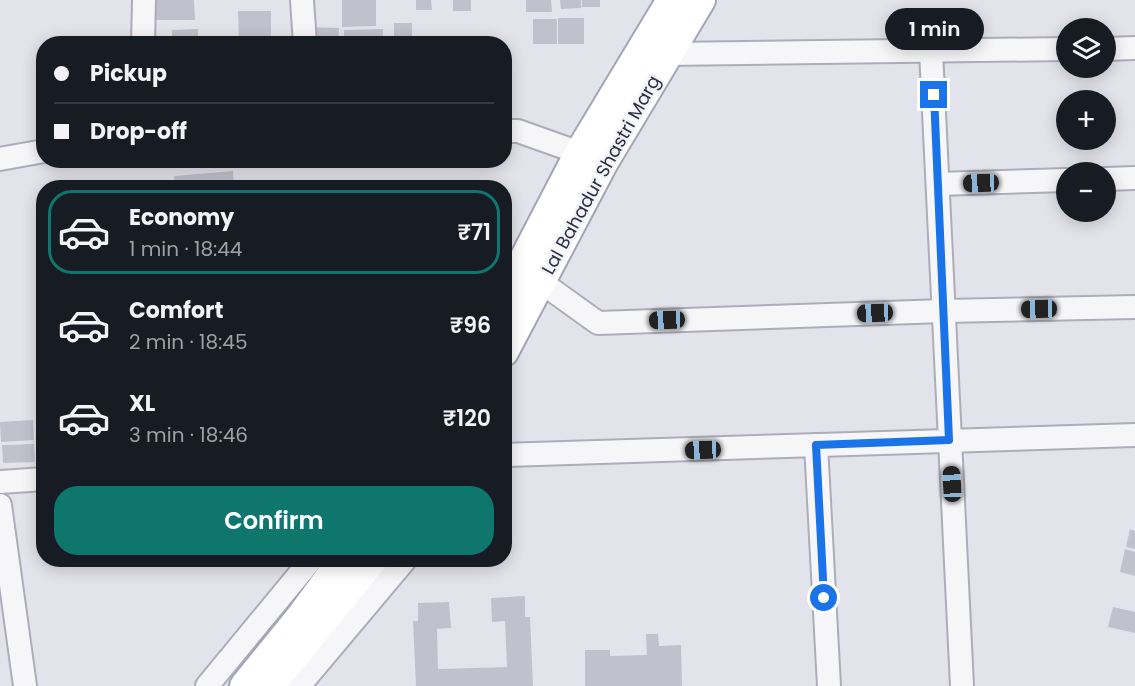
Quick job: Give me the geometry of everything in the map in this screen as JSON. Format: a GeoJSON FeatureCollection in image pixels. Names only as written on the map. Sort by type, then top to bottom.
{"type":"FeatureCollection","features":[{"type":"Feature","properties":{"kind":"main road","name":"Lal Bahadur Shastri Marg"},"geometry":{"type":"LineString","coordinates":[[512,337],[542,282],[592,157],[671,0]]}},
{"type":"Feature","properties":{"kind":"main road","name":"Lal Bahadur Shastri Marg"},"geometry":{"type":"LineString","coordinates":[[512,284],[592,157],[668,54],[701,0]]}},
{"type":"Feature","properties":{"kind":"main road"},"geometry":{"type":"LineString","coordinates":[[244,686],[337,567]]}},
{"type":"Feature","properties":{"kind":"main road"},"geometry":{"type":"LineString","coordinates":[[270,686],[367,567]]}},
{"type":"Feature","properties":{"kind":"street"},"geometry":{"type":"LineString","coordinates":[[143,36],[144,0]]}},
{"type":"Feature","properties":{"kind":"street"},"geometry":{"type":"LineString","coordinates":[[302,0],[304,36]]}},
{"type":"Feature","properties":{"kind":"street"},"geometry":{"type":"LineString","coordinates":[[1116,49],[1135,48]]}},
{"type":"Feature","properties":{"kind":"street"},"geometry":{"type":"LineString","coordinates":[[668,54],[1056,49]]}},
{"type":"Feature","properties":{"kind":"street"},"geometry":{"type":"LineString","coordinates":[[931,51],[962,686]]}},
{"type":"Feature","properties":{"kind":"street"},"geometry":{"type":"LineString","coordinates":[[512,131],[518,131],[592,157]]}},
{"type":"Feature","properties":{"kind":"street"},"geometry":{"type":"LineString","coordinates":[[0,159],[36,152]]}},
{"type":"Feature","properties":{"kind":"street"},"geometry":{"type":"LineString","coordinates":[[1116,179],[1135,178]]}},
{"type":"Feature","properties":{"kind":"street"},"geometry":{"type":"LineString","coordinates":[[939,184],[1056,180]]}},
{"type":"Feature","properties":{"kind":"street"},"geometry":{"type":"LineString","coordinates":[[542,282],[598,323],[1135,307]]}},
{"type":"Feature","properties":{"kind":"street"},"geometry":{"type":"LineString","coordinates":[[512,455],[1135,435]]}},
{"type":"Feature","properties":{"kind":"street"},"geometry":{"type":"LineString","coordinates":[[816,445],[829,686]]}},
{"type":"Feature","properties":{"kind":"street"},"geometry":{"type":"LineString","coordinates":[[0,482],[36,480]]}},
{"type":"Feature","properties":{"kind":"street"},"geometry":{"type":"LineString","coordinates":[[0,505],[25,686]]}},
{"type":"Feature","properties":{"kind":"street"},"geometry":{"type":"LineString","coordinates":[[207,686],[305,567]]}},
{"type":"Feature","properties":{"kind":"street"},"geometry":{"type":"LineString","coordinates":[[299,686],[399,567]]}},
{"type":"Feature","properties":{"kind":"building"},"geometry":{"type":"Polygon","coordinates":[[[155,0],[194,0],[195,20],[155,20],[155,0]]]}},
{"type":"Feature","properties":{"kind":"building"},"geometry":{"type":"Polygon","coordinates":[[[342,0],[376,0],[376,26],[342,27],[342,0]]]}},
{"type":"Feature","properties":{"kind":"building"},"geometry":{"type":"Polygon","coordinates":[[[416,0],[431,0],[432,10],[416,10],[416,0]]]}},
{"type":"Feature","properties":{"kind":"building"},"geometry":{"type":"Polygon","coordinates":[[[453,0],[471,0],[471,11],[453,11],[453,0]]]}},
{"type":"Feature","properties":{"kind":"building"},"geometry":{"type":"Polygon","coordinates":[[[526,0],[551,0],[552,12],[526,12],[526,0]]]}},
{"type":"Feature","properties":{"kind":"building"},"geometry":{"type":"Polygon","coordinates":[[[560,0],[581,0],[581,8],[561,9],[560,0]]]}},
{"type":"Feature","properties":{"kind":"building"},"geometry":{"type":"Polygon","coordinates":[[[582,0],[600,0],[600,7],[582,7],[582,0]]]}},
{"type":"Feature","properties":{"kind":"building"},"geometry":{"type":"Polygon","coordinates":[[[238,11],[271,11],[271,36],[239,36],[238,11]]]}},
{"type":"Feature","properties":{"kind":"building"},"geometry":{"type":"Polygon","coordinates":[[[558,18],[584,18],[584,44],[558,44],[558,18]]]}},
{"type":"Feature","properties":{"kind":"building"},"geometry":{"type":"Polygon","coordinates":[[[533,19],[557,19],[557,44],[533,44],[533,19]]]}},
{"type":"Feature","properties":{"kind":"building"},"geometry":{"type":"Polygon","coordinates":[[[394,23],[412,23],[412,36],[394,36],[394,23]]]}},
{"type":"Feature","properties":{"kind":"building"},"geometry":{"type":"Polygon","coordinates":[[[310,27],[339,28],[338,36],[310,36],[310,27]]]}},
{"type":"Feature","properties":{"kind":"building"},"geometry":{"type":"Polygon","coordinates":[[[198,29],[198,36],[172,36],[172,30],[198,29]]]}},
{"type":"Feature","properties":{"kind":"building"},"geometry":{"type":"Polygon","coordinates":[[[383,29],[383,36],[344,36],[344,30],[383,29]]]}},
{"type":"Feature","properties":{"kind":"building"},"geometry":{"type":"Polygon","coordinates":[[[233,171],[234,180],[174,180],[174,176],[233,171]]]}},
{"type":"Feature","properties":{"kind":"building"},"geometry":{"type":"Polygon","coordinates":[[[33,420],[34,440],[1,442],[0,422],[33,420]]]}},
{"type":"Feature","properties":{"kind":"building"},"geometry":{"type":"Polygon","coordinates":[[[34,444],[35,462],[3,463],[2,445],[34,444]]]}},
{"type":"Feature","properties":{"kind":"building"},"geometry":{"type":"Polygon","coordinates":[[[1130,529],[1135,531],[1135,549],[1126,547],[1130,529]]]}},
{"type":"Feature","properties":{"kind":"building"},"geometry":{"type":"Polygon","coordinates":[[[1125,549],[1135,552],[1135,576],[1120,572],[1125,549]]]}},
{"type":"Feature","properties":{"kind":"building"},"geometry":{"type":"Polygon","coordinates":[[[525,596],[525,617],[530,617],[533,686],[416,686],[413,621],[418,621],[418,603],[449,602],[451,628],[437,629],[438,669],[507,667],[505,621],[492,622],[491,598],[525,596]]]}},
{"type":"Feature","properties":{"kind":"building"},"geometry":{"type":"Polygon","coordinates":[[[1113,607],[1135,612],[1135,633],[1108,627],[1113,607]]]}},
{"type":"Feature","properties":{"kind":"building"},"geometry":{"type":"Polygon","coordinates":[[[646,634],[658,634],[659,646],[681,645],[682,686],[585,686],[585,650],[610,650],[610,656],[647,655],[646,634]]]}},
{"type":"Feature","properties":{"kind":"route"},"geometry":{"type":"LineString","coordinates":[[824,598],[816,445],[949,440],[934,95]]}}]}
